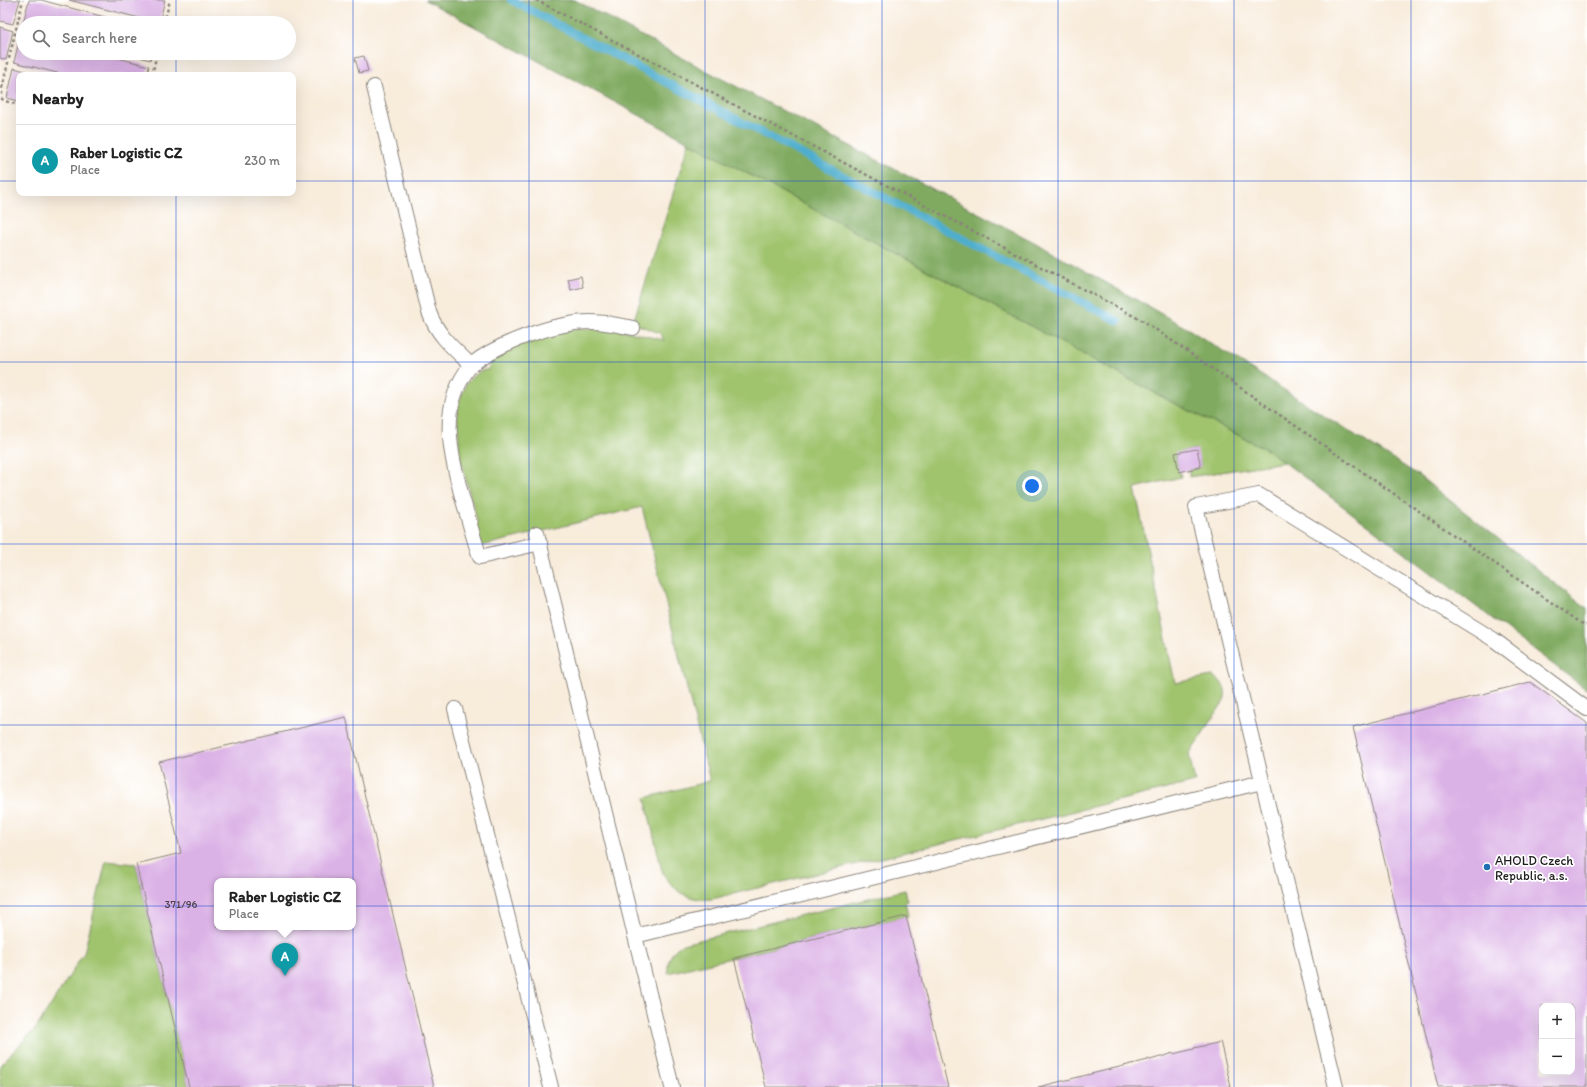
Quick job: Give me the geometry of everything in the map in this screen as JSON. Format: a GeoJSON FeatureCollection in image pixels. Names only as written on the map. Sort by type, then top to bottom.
{"type":"FeatureCollection","features":[{"type":"Feature","properties":{"kind":"lane"},"geometry":{"type":"LineString","coordinates":[[374,87],[426,303],[431,318],[441,335],[471,365]]}},
{"type":"Feature","properties":{"kind":"lane"},"geometry":{"type":"LineString","coordinates":[[633,328],[602,322],[576,323],[552,328],[488,352],[471,365],[460,380],[450,412],[450,442],[458,479],[480,556],[539,538],[672,1087]]}},
{"type":"Feature","properties":{"kind":"lane"},"geometry":{"type":"LineString","coordinates":[[1336,1087],[1196,507],[1259,495],[1492,639],[1587,709]]}},
{"type":"Feature","properties":{"kind":"lane"},"geometry":{"type":"LineString","coordinates":[[455,709],[551,1087]]}},
{"type":"Feature","properties":{"kind":"lane"},"geometry":{"type":"LineString","coordinates":[[635,936],[1262,782]]}},
{"type":"Feature","properties":{"kind":"path"},"geometry":{"type":"LineString","coordinates":[[19,16],[23,0]]}},
{"type":"Feature","properties":{"kind":"path"},"geometry":{"type":"LineString","coordinates":[[166,16],[170,0]]}},
{"type":"Feature","properties":{"kind":"path"},"geometry":{"type":"LineString","coordinates":[[536,0],[1145,322],[1584,625],[1587,625]]}},
{"type":"Feature","properties":{"kind":"path"},"geometry":{"type":"LineString","coordinates":[[16,28],[1,87],[2,99],[16,104]]}},
{"type":"Feature","properties":{"kind":"path"},"geometry":{"type":"LineString","coordinates":[[153,72],[155,60]]}},
{"type":"Feature","properties":{"kind":"green space"},"geometry":{"type":"Polygon","coordinates":[[[425,0],[575,0],[705,70],[1034,242],[1190,330],[1418,475],[1587,609],[1587,690],[1268,450],[1168,400],[425,0]]]}},
{"type":"Feature","properties":{"kind":"green space"},"geometry":{"type":"Polygon","coordinates":[[[689,142],[1168,400],[1268,450],[1284,462],[1189,477],[1189,470],[1201,467],[1196,449],[1175,454],[1181,477],[1135,488],[1175,683],[1212,676],[1222,683],[1225,689],[1224,701],[1189,754],[1195,782],[712,899],[689,897],[682,894],[672,885],[662,871],[645,798],[710,781],[642,507],[481,546],[475,525],[478,524],[460,458],[457,408],[466,384],[472,377],[481,371],[489,369],[490,364],[488,359],[533,340],[565,331],[597,328],[620,330],[664,340],[660,333],[633,323],[689,142]]]}},
{"type":"Feature","properties":{"kind":"green space"},"geometry":{"type":"Polygon","coordinates":[[[106,861],[136,864],[189,1087],[0,1087],[0,1065],[37,1027],[84,953],[106,861]]]}},
{"type":"Feature","properties":{"kind":"green space"},"geometry":{"type":"Polygon","coordinates":[[[905,890],[908,901],[905,902],[908,916],[668,973],[669,959],[673,952],[683,944],[905,890]]]}},
{"type":"Feature","properties":{"kind":"building"},"geometry":{"type":"Polygon","coordinates":[[[0,0],[20,0],[13,24],[0,21],[0,0]]]}},
{"type":"Feature","properties":{"kind":"building"},"geometry":{"type":"Polygon","coordinates":[[[29,0],[41,0],[101,16],[25,16],[29,0]]]}},
{"type":"Feature","properties":{"kind":"building"},"geometry":{"type":"Polygon","coordinates":[[[69,0],[165,0],[161,16],[132,16],[69,0]]]}},
{"type":"Feature","properties":{"kind":"building"},"geometry":{"type":"Polygon","coordinates":[[[0,27],[13,31],[6,60],[0,58],[0,27]]]}},
{"type":"Feature","properties":{"kind":"building"},"geometry":{"type":"Polygon","coordinates":[[[16,53],[16,60],[126,60],[149,66],[148,72],[53,72],[14,62],[16,53]]]}},
{"type":"Feature","properties":{"kind":"building"},"geometry":{"type":"Polygon","coordinates":[[[364,56],[368,71],[359,73],[355,58],[364,56]]]}},
{"type":"Feature","properties":{"kind":"building"},"geometry":{"type":"Polygon","coordinates":[[[14,68],[29,72],[16,72],[16,100],[7,98],[14,68]]]}},
{"type":"Feature","properties":{"kind":"building"},"geometry":{"type":"Polygon","coordinates":[[[581,276],[583,287],[571,290],[568,279],[581,276]]]}},
{"type":"Feature","properties":{"kind":"building"},"geometry":{"type":"Polygon","coordinates":[[[1197,449],[1201,467],[1179,472],[1175,453],[1197,449]]]}},
{"type":"Feature","properties":{"kind":"building","name":"AHOLD Czech Republic, a.s."},"geometry":{"type":"Polygon","coordinates":[[[1530,682],[1587,723],[1587,1087],[1438,1087],[1353,727],[1530,682]]]}},
{"type":"Feature","properties":{"kind":"building"},"geometry":{"type":"Polygon","coordinates":[[[346,717],[434,1087],[189,1087],[136,864],[181,853],[159,762],[346,717]]]}},
{"type":"Feature","properties":{"kind":"building"},"geometry":{"type":"Polygon","coordinates":[[[906,916],[948,1087],[766,1087],[734,958],[906,916]]]}},
{"type":"Feature","properties":{"kind":"building"},"geometry":{"type":"Polygon","coordinates":[[[1220,1041],[1231,1087],[1038,1087],[1148,1059],[1150,1060],[1171,1053],[1173,1054],[1194,1049],[1220,1041]]]}},
{"type":"Feature","properties":{"kind":"waterway"},"geometry":{"type":"LineString","coordinates":[[511,0],[1118,321]]}},
{"type":"Feature","properties":{"kind":"place","name":"AHOLD Czech Republic, a.s."},"geometry":{"type":"Point","coordinates":[1487,867]}},
{"type":"Feature","properties":{"kind":"place","name":"Raber Logistic CZ"},"geometry":{"type":"Point","coordinates":[285,976]}}]}
